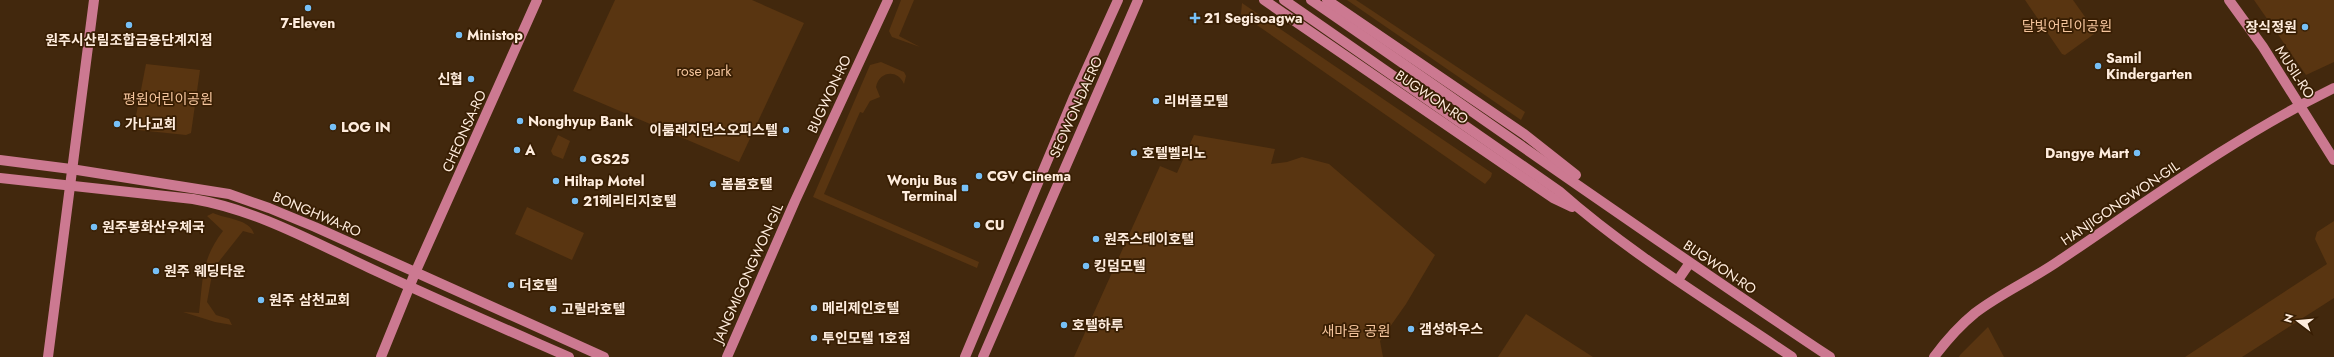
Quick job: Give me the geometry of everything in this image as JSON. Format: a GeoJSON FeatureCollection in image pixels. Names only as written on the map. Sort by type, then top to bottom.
{"type":"FeatureCollection","features":[{"type":"Feature","properties":{"kind":"street"},"geometry":{"type":"LineString","coordinates":[[48,357],[68,187],[94,0]]}},
{"type":"Feature","properties":{"kind":"street","name":"CHEONSA-RO"},"geometry":{"type":"LineString","coordinates":[[409,287],[537,0]]}},
{"type":"Feature","properties":{"kind":"street","name":"BUGWON-RO"},"geometry":{"type":"LineString","coordinates":[[795,200],[888,0]]}},
{"type":"Feature","properties":{"kind":"street","name":"SEOWON-DAERO"},"geometry":{"type":"LineString","coordinates":[[966,357],[1062,127],[1118,0]]}},
{"type":"Feature","properties":{"kind":"street","name":"SEOWON-DAERO"},"geometry":{"type":"LineString","coordinates":[[983,357],[1138,0]]}},
{"type":"Feature","properties":{"kind":"street","name":"BUGWON-RO"},"geometry":{"type":"LineString","coordinates":[[1264,0],[1553,198],[1586,215]]}},
{"type":"Feature","properties":{"kind":"street","name":"BUGWON-RO"},"geometry":{"type":"LineString","coordinates":[[1284,0],[1559,191],[1586,215],[1678,280],[1792,357]]}},
{"type":"Feature","properties":{"kind":"street","name":"BUGWON-RO"},"geometry":{"type":"LineString","coordinates":[[1311,0],[1596,197],[1689,264],[1830,357]]}},
{"type":"Feature","properties":{"kind":"street","name":"BUGWON-RO"},"geometry":{"type":"LineString","coordinates":[[1327,0],[1524,134],[1573,173],[1596,197]]}},
{"type":"Feature","properties":{"kind":"street","name":"MUSIL-RO"},"geometry":{"type":"LineString","coordinates":[[2229,0],[2334,160]]}},
{"type":"Feature","properties":{"kind":"street","name":"HANJIGONGWON-GIL"},"geometry":{"type":"LineString","coordinates":[[1934,357],[1951,334],[1976,312],[2046,270],[2153,197],[2299,105],[2334,88]]}},
{"type":"Feature","properties":{"kind":"street"},"geometry":{"type":"LineString","coordinates":[[1062,127],[1079,135]]}},
{"type":"Feature","properties":{"kind":"street","name":"BONGHWA-RO"},"geometry":{"type":"LineString","coordinates":[[0,160],[71,169],[229,194],[269,208],[604,357]]}},
{"type":"Feature","properties":{"kind":"street","name":"BONGHWA-RO"},"geometry":{"type":"LineString","coordinates":[[0,178],[68,187],[193,199],[225,205],[264,219],[409,287],[569,357]]}},
{"type":"Feature","properties":{"kind":"street","name":"JANGMIGONGWON-GIL"},"geometry":{"type":"LineString","coordinates":[[727,357],[795,200]]}},
{"type":"Feature","properties":{"kind":"street"},"geometry":{"type":"LineString","coordinates":[[1678,280],[1689,264]]}},
{"type":"Feature","properties":{"kind":"street"},"geometry":{"type":"LineString","coordinates":[[381,357],[409,287]]}},
{"type":"Feature","properties":{"kind":"green space","name":"rose park"},"geometry":{"type":"Polygon","coordinates":[[[615,0],[752,0],[804,23],[739,162],[573,91],[615,0]]]}},
{"type":"Feature","properties":{"kind":"green space"},"geometry":{"type":"Polygon","coordinates":[[[901,0],[914,0],[899,36],[920,47],[892,37],[889,31],[901,0]]]}},
{"type":"Feature","properties":{"kind":"green space"},"geometry":{"type":"Polygon","coordinates":[[[1347,0],[1356,0],[1525,112],[1521,120],[1347,0]]]}},
{"type":"Feature","properties":{"kind":"green space","name":"달빛어린이공원"},"geometry":{"type":"Polygon","coordinates":[[[2025,0],[2073,0],[2095,31],[2094,34],[2065,55],[2062,54],[2025,0]]]}},
{"type":"Feature","properties":{"kind":"green space"},"geometry":{"type":"Polygon","coordinates":[[[2254,0],[2334,0],[2334,62],[2306,75],[2254,0]]]}},
{"type":"Feature","properties":{"kind":"green space"},"geometry":{"type":"Polygon","coordinates":[[[1242,3],[1492,173],[1491,177],[1485,184],[1241,14],[1242,3]]]}},
{"type":"Feature","properties":{"kind":"green space"},"geometry":{"type":"Polygon","coordinates":[[[881,62],[904,72],[906,76],[904,84],[898,76],[893,74],[885,75],[878,82],[876,87],[880,97],[870,101],[863,113],[860,112],[824,194],[979,262],[977,268],[813,197],[870,65],[881,62]]]}},
{"type":"Feature","properties":{"kind":"green space","name":"평원어린이공원"},"geometry":{"type":"Polygon","coordinates":[[[146,64],[200,70],[191,133],[186,135],[138,130],[134,126],[146,64]]]}},
{"type":"Feature","properties":{"kind":"green space"},"geometry":{"type":"Polygon","coordinates":[[[558,135],[570,141],[563,159],[553,155],[551,151],[558,135]]]}},
{"type":"Feature","properties":{"kind":"green space","name":"새마음 공원"},"geometry":{"type":"Polygon","coordinates":[[[1194,135],[1275,149],[1271,164],[1287,162],[1302,157],[1329,164],[1435,255],[1406,304],[1380,341],[1383,357],[1074,357],[1160,166],[1177,173],[1194,135]]]}},
{"type":"Feature","properties":{"kind":"green space"},"geometry":{"type":"Polygon","coordinates":[[[527,207],[584,233],[572,260],[515,234],[527,207]]]}},
{"type":"Feature","properties":{"kind":"green space"},"geometry":{"type":"Polygon","coordinates":[[[213,213],[243,222],[252,229],[254,234],[243,231],[213,269],[207,302],[216,315],[229,319],[232,325],[215,322],[183,312],[199,313],[204,270],[211,251],[223,231],[207,216],[213,213]]]}},
{"type":"Feature","properties":{"kind":"green space"},"geometry":{"type":"Polygon","coordinates":[[[2334,221],[2334,298],[2242,357],[2185,357],[2327,264],[2315,239],[2317,232],[2334,221]]]}},
{"type":"Feature","properties":{"kind":"green space"},"geometry":{"type":"Polygon","coordinates":[[[1526,314],[1593,357],[1498,357],[1526,314]]]}},
{"type":"Feature","properties":{"kind":"green space"},"geometry":{"type":"Polygon","coordinates":[[[1988,327],[2004,357],[1959,357],[1960,355],[1988,327]]]}},
{"type":"Feature","properties":{"kind":"place","name":"7-Eleven"},"geometry":{"type":"Point","coordinates":[308,8]}},
{"type":"Feature","properties":{"kind":"place","name":"21 Segisoagwa"},"geometry":{"type":"Point","coordinates":[1195,18]}},
{"type":"Feature","properties":{"kind":"place","name":"원주시산림조합금용단계지점"},"geometry":{"type":"Point","coordinates":[129,25]}},
{"type":"Feature","properties":{"kind":"place","name":"장식정원"},"geometry":{"type":"Point","coordinates":[2305,27]}},
{"type":"Feature","properties":{"kind":"place","name":"Ministop"},"geometry":{"type":"Point","coordinates":[459,35]}},
{"type":"Feature","properties":{"kind":"place","name":"Samil Kindergarten"},"geometry":{"type":"Point","coordinates":[2098,66]}},
{"type":"Feature","properties":{"kind":"place","name":"신협"},"geometry":{"type":"Point","coordinates":[471,79]}},
{"type":"Feature","properties":{"kind":"place","name":"리버플모텔"},"geometry":{"type":"Point","coordinates":[1156,101]}},
{"type":"Feature","properties":{"kind":"place","name":"Nonghyup Bank"},"geometry":{"type":"Point","coordinates":[520,121]}},
{"type":"Feature","properties":{"kind":"place","name":"가나교회"},"geometry":{"type":"Point","coordinates":[117,124]}},
{"type":"Feature","properties":{"kind":"place","name":"LOG IN"},"geometry":{"type":"Point","coordinates":[333,127]}},
{"type":"Feature","properties":{"kind":"place","name":"이룸레지던스오피스텔"},"geometry":{"type":"Point","coordinates":[786,130]}},
{"type":"Feature","properties":{"kind":"place","name":"A"},"geometry":{"type":"Point","coordinates":[517,150]}},
{"type":"Feature","properties":{"kind":"place","name":"호텔벨리노"},"geometry":{"type":"Point","coordinates":[1134,153]}},
{"type":"Feature","properties":{"kind":"place","name":"Dangye Mart"},"geometry":{"type":"Point","coordinates":[2137,153]}},
{"type":"Feature","properties":{"kind":"place","name":"GS25"},"geometry":{"type":"Point","coordinates":[583,159]}},
{"type":"Feature","properties":{"kind":"place","name":"CGV Cinema"},"geometry":{"type":"Point","coordinates":[979,176]}},
{"type":"Feature","properties":{"kind":"place","name":"Hiltap Motel"},"geometry":{"type":"Point","coordinates":[556,181]}},
{"type":"Feature","properties":{"kind":"place","name":"봄봄호텔"},"geometry":{"type":"Point","coordinates":[713,184]}},
{"type":"Feature","properties":{"kind":"place","name":"Wonju Bus Terminal"},"geometry":{"type":"Point","coordinates":[965,188]}},
{"type":"Feature","properties":{"kind":"place","name":"21헤리티지호텔"},"geometry":{"type":"Point","coordinates":[575,201]}},
{"type":"Feature","properties":{"kind":"place","name":"CU"},"geometry":{"type":"Point","coordinates":[977,225]}},
{"type":"Feature","properties":{"kind":"place","name":"원주봉화산우체국"},"geometry":{"type":"Point","coordinates":[94,227]}},
{"type":"Feature","properties":{"kind":"place","name":"원주스테이호텔"},"geometry":{"type":"Point","coordinates":[1096,239]}},
{"type":"Feature","properties":{"kind":"place","name":"킹덤모텔"},"geometry":{"type":"Point","coordinates":[1086,266]}},
{"type":"Feature","properties":{"kind":"place","name":"원주 웨딩타운"},"geometry":{"type":"Point","coordinates":[156,271]}},
{"type":"Feature","properties":{"kind":"place","name":"더호텔"},"geometry":{"type":"Point","coordinates":[511,285]}},
{"type":"Feature","properties":{"kind":"place","name":"원주 삼천교회"},"geometry":{"type":"Point","coordinates":[261,300]}},
{"type":"Feature","properties":{"kind":"place","name":"메리제인호텔"},"geometry":{"type":"Point","coordinates":[814,308]}},
{"type":"Feature","properties":{"kind":"place","name":"고릴라호텔"},"geometry":{"type":"Point","coordinates":[553,309]}},
{"type":"Feature","properties":{"kind":"place","name":"호텔하루"},"geometry":{"type":"Point","coordinates":[1064,325]}},
{"type":"Feature","properties":{"kind":"place","name":"갬성하우스"},"geometry":{"type":"Point","coordinates":[1411,329]}},
{"type":"Feature","properties":{"kind":"place","name":"투인모텔 1호점"},"geometry":{"type":"Point","coordinates":[814,338]}}]}
